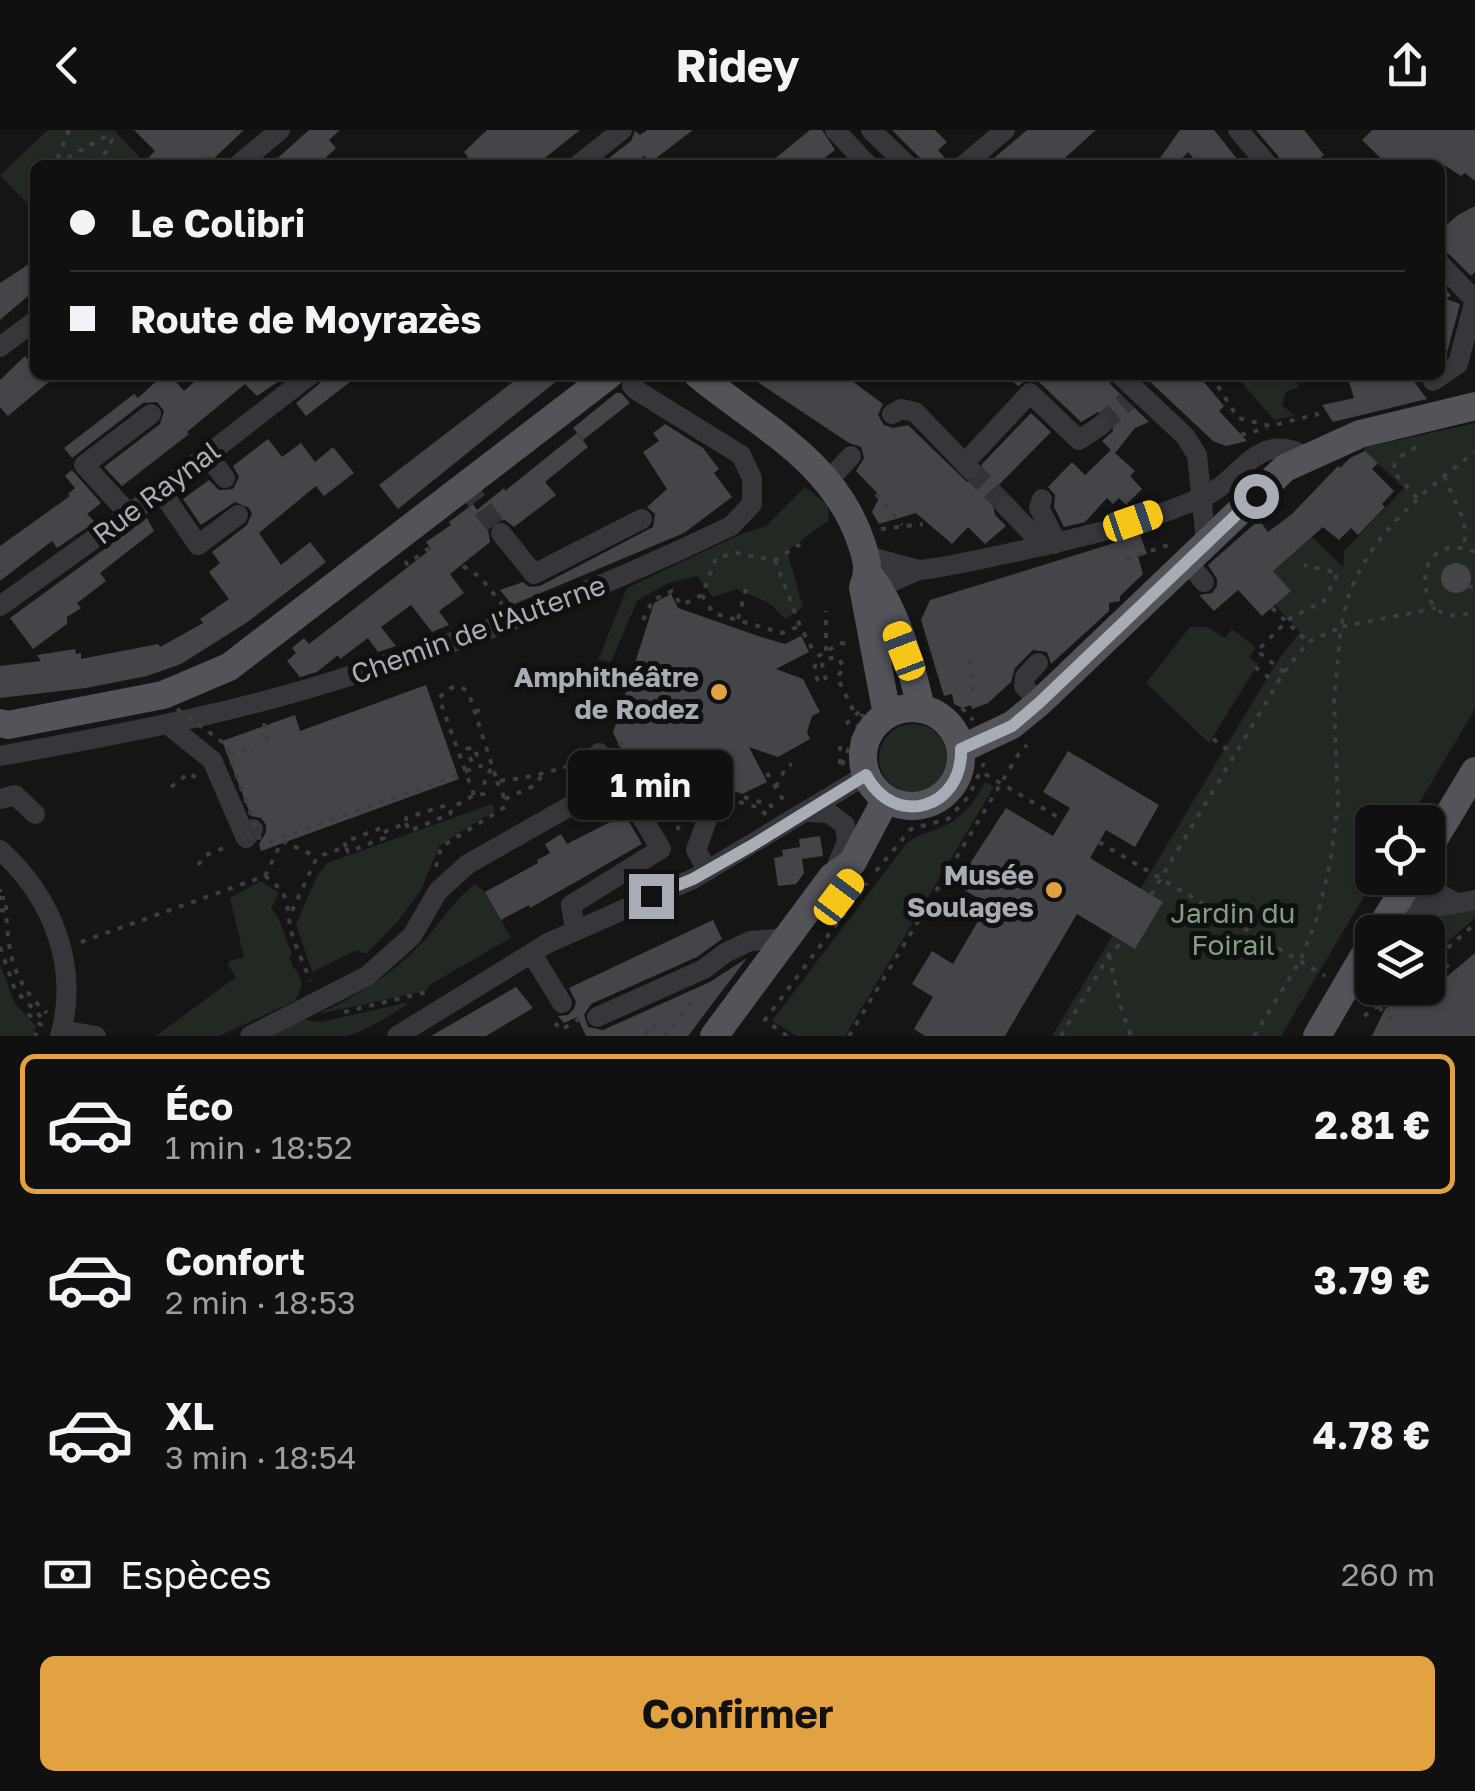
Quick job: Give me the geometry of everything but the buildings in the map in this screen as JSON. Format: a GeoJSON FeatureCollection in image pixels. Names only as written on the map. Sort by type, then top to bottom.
{"type":"FeatureCollection","features":[{"type":"Feature","properties":{"kind":"main road"},"geometry":{"type":"LineString","coordinates":[[8,722],[163,695],[228,668],[607,380]]}},
{"type":"Feature","properties":{"kind":"main road"},"geometry":{"type":"LineString","coordinates":[[692,380],[726,398]]}},
{"type":"Feature","properties":{"kind":"main road"},"geometry":{"type":"LineString","coordinates":[[704,380],[820,470],[853,518],[867,565],[863,586],[915,682],[920,709]]}},
{"type":"Feature","properties":{"kind":"main road"},"geometry":{"type":"LineString","coordinates":[[961,749],[1012,726],[1032,694],[1199,562],[1285,468],[1360,434],[1466,408]]}},
{"type":"Feature","properties":{"kind":"main road"},"geometry":{"type":"LineString","coordinates":[[878,608],[886,702],[866,741],[866,775],[886,799],[915,807]]}},
{"type":"Feature","properties":{"kind":"main road"},"geometry":{"type":"LineString","coordinates":[[736,1036],[860,869],[915,807],[938,800],[954,784],[962,761],[951,727],[943,718],[920,709],[886,702]]}},
{"type":"Feature","properties":{"kind":"main road"},"geometry":{"type":"LineString","coordinates":[[1445,821],[1475,771]]}},
{"type":"Feature","properties":{"kind":"main road"},"geometry":{"type":"LineString","coordinates":[[714,1036],[832,876],[852,863],[886,799]]}},
{"type":"Feature","properties":{"kind":"main road"},"geometry":{"type":"LineString","coordinates":[[1324,1033],[1355,974]]}},
{"type":"Feature","properties":{"kind":"street"},"geometry":{"type":"LineString","coordinates":[[244,160],[280,130]]}},
{"type":"Feature","properties":{"kind":"street"},"geometry":{"type":"LineString","coordinates":[[584,160],[622,130]]}},
{"type":"Feature","properties":{"kind":"street"},"geometry":{"type":"LineString","coordinates":[[835,130],[863,160]]}},
{"type":"Feature","properties":{"kind":"street"},"geometry":{"type":"LineString","coordinates":[[871,130],[902,160]]}},
{"type":"Feature","properties":{"kind":"street"},"geometry":{"type":"LineString","coordinates":[[970,160],[1005,130]]}},
{"type":"Feature","properties":{"kind":"street"},"geometry":{"type":"LineString","coordinates":[[1238,130],[1264,160]]}},
{"type":"Feature","properties":{"kind":"street"},"geometry":{"type":"LineString","coordinates":[[1445,269],[1475,299],[1469,349],[1458,364],[1445,371]]}},
{"type":"Feature","properties":{"kind":"street"},"geometry":{"type":"LineString","coordinates":[[0,347],[30,324]]}},
{"type":"Feature","properties":{"kind":"street","name":"Rue Raynal"},"geometry":{"type":"LineString","coordinates":[[0,606],[161,491],[304,380]]}},
{"type":"Feature","properties":{"kind":"street","name":"Chemin de l'Auterne"},"geometry":{"type":"LineString","coordinates":[[0,756],[326,684],[548,608],[731,526],[752,504],[752,478],[741,455],[636,390],[632,386],[634,380]]}},
{"type":"Feature","properties":{"kind":"street"},"geometry":{"type":"LineString","coordinates":[[1123,380],[1132,396],[1185,436],[1197,456],[1201,498],[1199,562]]}},
{"type":"Feature","properties":{"kind":"street"},"geometry":{"type":"LineString","coordinates":[[1433,380],[1466,408]]}},
{"type":"Feature","properties":{"kind":"street"},"geometry":{"type":"LineString","coordinates":[[892,414],[901,409],[915,412],[971,462],[1030,393],[1079,440],[1100,426]]}},
{"type":"Feature","properties":{"kind":"street"},"geometry":{"type":"LineString","coordinates":[[129,514],[84,465],[150,414]]}},
{"type":"Feature","properties":{"kind":"street"},"geometry":{"type":"LineString","coordinates":[[867,565],[891,582],[929,569],[1049,545],[1201,498],[1254,456],[1292,448],[1308,457]]}},
{"type":"Feature","properties":{"kind":"street"},"geometry":{"type":"LineString","coordinates":[[207,455],[225,478]]}},
{"type":"Feature","properties":{"kind":"street"},"geometry":{"type":"LineString","coordinates":[[828,481],[851,456]]}},
{"type":"Feature","properties":{"kind":"street"},"geometry":{"type":"LineString","coordinates":[[161,491],[198,545],[238,515]]}},
{"type":"Feature","properties":{"kind":"street"},"geometry":{"type":"LineString","coordinates":[[1042,499],[1038,508],[1052,533],[1049,545]]}},
{"type":"Feature","properties":{"kind":"street"},"geometry":{"type":"LineString","coordinates":[[1006,506],[1049,545]]}},
{"type":"Feature","properties":{"kind":"street"},"geometry":{"type":"LineString","coordinates":[[501,533],[534,574],[642,519]]}},
{"type":"Feature","properties":{"kind":"street"},"geometry":{"type":"LineString","coordinates":[[1032,694],[1024,676],[1038,663]]}},
{"type":"Feature","properties":{"kind":"street"},"geometry":{"type":"LineString","coordinates":[[172,716],[212,760],[227,767],[252,838]]}},
{"type":"Feature","properties":{"kind":"street"},"geometry":{"type":"LineString","coordinates":[[595,792],[594,771],[599,752]]}},
{"type":"Feature","properties":{"kind":"street"},"geometry":{"type":"LineString","coordinates":[[397,1036],[446,1003],[575,929],[707,870],[866,775]]}},
{"type":"Feature","properties":{"kind":"street"},"geometry":{"type":"LineString","coordinates":[[250,1036],[367,976],[412,936],[438,892],[468,864],[595,792]]}},
{"type":"Feature","properties":{"kind":"street"},"geometry":{"type":"LineString","coordinates":[[575,929],[570,906],[661,849],[638,809],[595,792]]}},
{"type":"Feature","properties":{"kind":"street"},"geometry":{"type":"LineString","coordinates":[[0,800],[15,796],[34,814]]}},
{"type":"Feature","properties":{"kind":"street"},"geometry":{"type":"LineString","coordinates":[[707,870],[696,850],[707,820],[734,799]]}},
{"type":"Feature","properties":{"kind":"street"},"geometry":{"type":"LineString","coordinates":[[806,812],[829,813],[845,825],[847,842],[832,876]]}},
{"type":"Feature","properties":{"kind":"street"},"geometry":{"type":"LineString","coordinates":[[0,850],[25,873],[45,903],[62,948],[67,984],[57,1027],[100,1032]]}},
{"type":"Feature","properties":{"kind":"street"},"geometry":{"type":"LineString","coordinates":[[1412,895],[1430,908],[1465,901]]}},
{"type":"Feature","properties":{"kind":"street"},"geometry":{"type":"LineString","coordinates":[[598,1017],[704,969],[750,941],[787,938]]}},
{"type":"Feature","properties":{"kind":"street"},"geometry":{"type":"LineString","coordinates":[[532,954],[562,1003]]}},
{"type":"Feature","properties":{"kind":"path"},"geometry":{"type":"LineString","coordinates":[[57,160],[68,130]]}},
{"type":"Feature","properties":{"kind":"path"},"geometry":{"type":"LineString","coordinates":[[64,160],[108,134],[112,140],[102,160]]}},
{"type":"Feature","properties":{"kind":"path"},"geometry":{"type":"LineString","coordinates":[[208,156],[212,160]]}},
{"type":"Feature","properties":{"kind":"path"},"geometry":{"type":"LineString","coordinates":[[1214,380],[1238,418],[1271,426]]}},
{"type":"Feature","properties":{"kind":"path"},"geometry":{"type":"LineString","coordinates":[[1241,434],[1318,414],[1320,424]]}},
{"type":"Feature","properties":{"kind":"path"},"geometry":{"type":"LineString","coordinates":[[1417,498],[1393,467],[1396,460],[1425,440]]}},
{"type":"Feature","properties":{"kind":"path"},"geometry":{"type":"LineString","coordinates":[[1254,1036],[1300,961],[1316,921],[1332,849],[1338,804],[1334,700],[1340,627],[1351,589],[1371,553],[1417,498],[1475,452]]}},
{"type":"Feature","properties":{"kind":"path"},"geometry":{"type":"LineString","coordinates":[[1444,476],[1464,520],[1464,548]]}},
{"type":"Feature","properties":{"kind":"path"},"geometry":{"type":"LineString","coordinates":[[876,494],[902,525]]}},
{"type":"Feature","properties":{"kind":"path"},"geometry":{"type":"LineString","coordinates":[[888,528],[923,524]]}},
{"type":"Feature","properties":{"kind":"path"},"geometry":{"type":"LineString","coordinates":[[643,620],[653,600],[672,590],[681,605],[702,594],[716,558],[736,552],[775,560],[808,540]]}},
{"type":"Feature","properties":{"kind":"path"},"geometry":{"type":"LineString","coordinates":[[1139,555],[1140,546]]}},
{"type":"Feature","properties":{"kind":"path"},"geometry":{"type":"LineString","coordinates":[[403,559],[407,564],[426,547]]}},
{"type":"Feature","properties":{"kind":"path"},"geometry":{"type":"LineString","coordinates":[[1436,608],[1424,588],[1427,566],[1442,550],[1464,548],[1475,552]]}},
{"type":"Feature","properties":{"kind":"path"},"geometry":{"type":"LineString","coordinates":[[1126,559],[1154,551]]}},
{"type":"Feature","properties":{"kind":"path"},"geometry":{"type":"LineString","coordinates":[[775,560],[800,626],[817,657],[814,670],[818,680]]}},
{"type":"Feature","properties":{"kind":"path"},"geometry":{"type":"LineString","coordinates":[[1284,672],[1256,651],[1287,622],[1324,601],[1338,573],[1304,565]]}},
{"type":"Feature","properties":{"kind":"path"},"geometry":{"type":"LineString","coordinates":[[463,566],[480,577],[509,614]]}},
{"type":"Feature","properties":{"kind":"path"},"geometry":{"type":"LineString","coordinates":[[1468,586],[1475,592]]}},
{"type":"Feature","properties":{"kind":"path"},"geometry":{"type":"LineString","coordinates":[[737,620],[746,590]]}},
{"type":"Feature","properties":{"kind":"path"},"geometry":{"type":"LineString","coordinates":[[702,594],[713,613],[782,633],[800,626]]}},
{"type":"Feature","properties":{"kind":"path"},"geometry":{"type":"LineString","coordinates":[[1272,608],[1308,642]]}},
{"type":"Feature","properties":{"kind":"path"},"geometry":{"type":"LineString","coordinates":[[1152,895],[1276,683],[1308,642],[1340,627],[1436,608],[1456,616],[1475,610]]}},
{"type":"Feature","properties":{"kind":"path"},"geometry":{"type":"LineString","coordinates":[[826,611],[826,652]]}},
{"type":"Feature","properties":{"kind":"path"},"geometry":{"type":"LineString","coordinates":[[817,657],[840,643],[855,644],[854,652]]}},
{"type":"Feature","properties":{"kind":"path"},"geometry":{"type":"LineString","coordinates":[[826,680],[822,665],[825,659],[838,657],[844,668],[837,676],[855,714],[846,724]]}},
{"type":"Feature","properties":{"kind":"path"},"geometry":{"type":"LineString","coordinates":[[970,660],[974,700]]}},
{"type":"Feature","properties":{"kind":"path"},"geometry":{"type":"LineString","coordinates":[[1255,668],[1276,683]]}},
{"type":"Feature","properties":{"kind":"path"},"geometry":{"type":"LineString","coordinates":[[453,877],[436,867],[441,846],[505,806],[475,712],[465,688],[457,686],[446,690],[440,698],[474,795]]}},
{"type":"Feature","properties":{"kind":"path"},"geometry":{"type":"LineString","coordinates":[[840,746],[840,767],[848,757],[868,690],[886,702]]}},
{"type":"Feature","properties":{"kind":"path"},"geometry":{"type":"LineString","coordinates":[[962,708],[976,723]]}},
{"type":"Feature","properties":{"kind":"path"},"geometry":{"type":"LineString","coordinates":[[475,712],[488,710]]}},
{"type":"Feature","properties":{"kind":"path"},"geometry":{"type":"LineString","coordinates":[[172,716],[225,744],[252,838],[481,766],[474,747],[467,749],[472,763]]}},
{"type":"Feature","properties":{"kind":"path"},"geometry":{"type":"LineString","coordinates":[[227,767],[267,740],[264,720]]}},
{"type":"Feature","properties":{"kind":"path"},"geometry":{"type":"LineString","coordinates":[[1212,739],[1234,754]]}},
{"type":"Feature","properties":{"kind":"path"},"geometry":{"type":"LineString","coordinates":[[849,1036],[1028,744]]}},
{"type":"Feature","properties":{"kind":"path"},"geometry":{"type":"LineString","coordinates":[[497,781],[542,775],[599,752]]}},
{"type":"Feature","properties":{"kind":"path"},"geometry":{"type":"LineString","coordinates":[[776,788],[786,767],[792,764]]}},
{"type":"Feature","properties":{"kind":"path"},"geometry":{"type":"LineString","coordinates":[[452,808],[446,805],[406,818],[408,830],[450,814],[452,808],[474,795],[484,794],[484,777],[492,768]]}},
{"type":"Feature","properties":{"kind":"path"},"geometry":{"type":"LineString","coordinates":[[625,773],[671,801],[684,850]]}},
{"type":"Feature","properties":{"kind":"path"},"geometry":{"type":"LineString","coordinates":[[767,773],[785,804]]}},
{"type":"Feature","properties":{"kind":"path"},"geometry":{"type":"LineString","coordinates":[[787,1036],[765,1020],[871,877],[911,830],[948,819],[983,773],[1062,820]]}},
{"type":"Feature","properties":{"kind":"path"},"geometry":{"type":"LineString","coordinates":[[505,799],[536,785],[542,775]]}},
{"type":"Feature","properties":{"kind":"path"},"geometry":{"type":"LineString","coordinates":[[647,775],[653,777],[663,797]]}},
{"type":"Feature","properties":{"kind":"path"},"geometry":{"type":"LineString","coordinates":[[734,799],[760,808]]}},
{"type":"Feature","properties":{"kind":"path"},"geometry":{"type":"LineString","coordinates":[[734,799],[770,805],[775,810]]}},
{"type":"Feature","properties":{"kind":"path"},"geometry":{"type":"LineString","coordinates":[[382,833],[406,823]]}},
{"type":"Feature","properties":{"kind":"path"},"geometry":{"type":"LineString","coordinates":[[381,828],[382,833],[384,838],[348,852],[344,842],[381,828]]}},
{"type":"Feature","properties":{"kind":"path"},"geometry":{"type":"LineString","coordinates":[[76,944],[265,876],[282,840],[318,857],[346,847]]}},
{"type":"Feature","properties":{"kind":"path"},"geometry":{"type":"LineString","coordinates":[[1099,842],[1325,976]]}},
{"type":"Feature","properties":{"kind":"path"},"geometry":{"type":"LineString","coordinates":[[198,865],[206,855],[225,848]]}},
{"type":"Feature","properties":{"kind":"path"},"geometry":{"type":"LineString","coordinates":[[311,983],[290,925],[291,914],[318,857]]}},
{"type":"Feature","properties":{"kind":"path"},"geometry":{"type":"LineString","coordinates":[[265,876],[279,886],[291,914]]}},
{"type":"Feature","properties":{"kind":"path"},"geometry":{"type":"LineString","coordinates":[[0,893],[6,898],[3,911],[20,986],[57,1027]]}},
{"type":"Feature","properties":{"kind":"path"},"geometry":{"type":"LineString","coordinates":[[1445,950],[1475,924]]}},
{"type":"Feature","properties":{"kind":"path"},"geometry":{"type":"LineString","coordinates":[[1060,1036],[1109,955],[1123,942]]}},
{"type":"Feature","properties":{"kind":"path"},"geometry":{"type":"LineString","coordinates":[[0,947],[15,990],[41,1023]]}},
{"type":"Feature","properties":{"kind":"path"},"geometry":{"type":"LineString","coordinates":[[1109,955],[1120,1005],[1132,1036]]}},
{"type":"Feature","properties":{"kind":"path"},"geometry":{"type":"LineString","coordinates":[[1445,964],[1458,978]]}},
{"type":"Feature","properties":{"kind":"path"},"geometry":{"type":"LineString","coordinates":[[644,1034],[653,1024],[667,1034],[705,982]]}},
{"type":"Feature","properties":{"kind":"path"},"geometry":{"type":"LineString","coordinates":[[346,1012],[404,999]]}},
{"type":"Feature","properties":{"kind":"path"},"geometry":{"type":"LineString","coordinates":[[1364,1016],[1382,1005]]}},
{"type":"Feature","properties":{"kind":"path"},"geometry":{"type":"LineString","coordinates":[[1380,1007],[1392,1019],[1390,1022]]}},
{"type":"Feature","properties":{"kind":"path"},"geometry":{"type":"LineString","coordinates":[[28,1014],[41,1023]]}},
{"type":"Feature","properties":{"kind":"path"},"geometry":{"type":"LineString","coordinates":[[558,1026],[562,1030],[575,1021]]}},
{"type":"Feature","properties":{"kind":"path"},"geometry":{"type":"LineString","coordinates":[[36,1036],[41,1023]]}},
{"type":"Feature","properties":{"kind":"green space"},"geometry":{"type":"Polygon","coordinates":[[[48,130],[114,130],[142,160],[30,160],[30,207],[0,175],[48,130]]]}},
{"type":"Feature","properties":{"kind":"green space"},"geometry":{"type":"Polygon","coordinates":[[[1240,380],[1296,380],[1299,387],[1286,392],[1282,405],[1295,416],[1274,420],[1240,380]]]}},
{"type":"Feature","properties":{"kind":"green space","name":"Jardin du Foirail"},"geometry":{"type":"Polygon","coordinates":[[[1475,423],[1475,709],[1418,805],[1355,805],[1355,895],[1365,895],[1281,1036],[1052,1036],[1278,660],[1300,632],[1275,605],[1290,591],[1273,571],[1312,537],[1343,567],[1344,551],[1404,488],[1363,450],[1475,423]]]}},
{"type":"Feature","properties":{"kind":"green space"},"geometry":{"type":"Polygon","coordinates":[[[805,487],[828,505],[829,520],[787,551],[803,607],[785,619],[769,603],[737,589],[713,597],[697,576],[668,583],[637,601],[611,662],[598,660],[627,588],[766,526],[805,487]]]}},
{"type":"Feature","properties":{"kind":"green space"},"geometry":{"type":"Polygon","coordinates":[[[1190,627],[1207,627],[1225,638],[1232,629],[1256,648],[1249,657],[1258,664],[1209,743],[1146,683],[1190,627]]]}},
{"type":"Feature","properties":{"kind":"green space"},"geometry":{"type":"Polygon","coordinates":[[[913,724],[926,726],[937,734],[945,745],[945,771],[937,782],[926,790],[913,792],[900,790],[889,782],[881,771],[879,758],[881,745],[889,734],[900,726],[913,724]]]}},
{"type":"Feature","properties":{"kind":"green space"},"geometry":{"type":"Polygon","coordinates":[[[985,782],[994,787],[845,1036],[796,1036],[772,1021],[906,844],[956,819],[985,782]]]}},
{"type":"Feature","properties":{"kind":"green space"},"geometry":{"type":"Polygon","coordinates":[[[492,804],[495,810],[439,846],[421,890],[366,954],[357,950],[312,972],[296,924],[317,876],[327,863],[492,804]]]}},
{"type":"Feature","properties":{"kind":"green space"},"geometry":{"type":"Polygon","coordinates":[[[261,881],[279,893],[271,908],[292,954],[289,958],[301,978],[295,1001],[219,1036],[156,1036],[236,977],[229,961],[244,957],[230,898],[261,881]]]}},
{"type":"Feature","properties":{"kind":"green space"},"geometry":{"type":"Polygon","coordinates":[[[475,884],[485,892],[511,938],[425,991],[319,1014],[395,968],[475,884]]]}},
{"type":"Feature","properties":{"kind":"green space"},"geometry":{"type":"Polygon","coordinates":[[[1475,910],[1475,918],[1445,944],[1445,915],[1433,914],[1475,910]]]}},
{"type":"Feature","properties":{"kind":"green space"},"geometry":{"type":"Polygon","coordinates":[[[0,964],[15,1004],[36,1026],[33,1036],[0,1036],[0,964]]]}},
{"type":"Feature","properties":{"kind":"green space"},"geometry":{"type":"Polygon","coordinates":[[[408,1004],[377,1023],[345,1036],[265,1036],[301,1019],[320,1022],[408,1004]]]}},
{"type":"Feature","properties":{"kind":"tunnel"},"geometry":{"type":"LineString","coordinates":[[1100,426],[1127,401]]}},
{"type":"Feature","properties":{"kind":"tunnel"},"geometry":{"type":"LineString","coordinates":[[970,469],[1006,506]]}},
{"type":"Feature","properties":{"kind":"tunnel"},"geometry":{"type":"LineString","coordinates":[[465,485],[501,533]]}},
{"type":"Feature","properties":{"kind":"place","name":"Amphithéâtre de Rodez"},"geometry":{"type":"Point","coordinates":[719,692]}},
{"type":"Feature","properties":{"kind":"place","name":"Musée Soulages"},"geometry":{"type":"Point","coordinates":[1054,890]}},
{"type":"Feature","properties":{"kind":"route"},"geometry":{"type":"LineString","coordinates":[[651,896],[693,879],[866,775],[878,793],[895,804],[915,807],[938,800],[954,784],[962,761],[961,749],[1012,726],[1039,703],[1256,496]]}}]}
